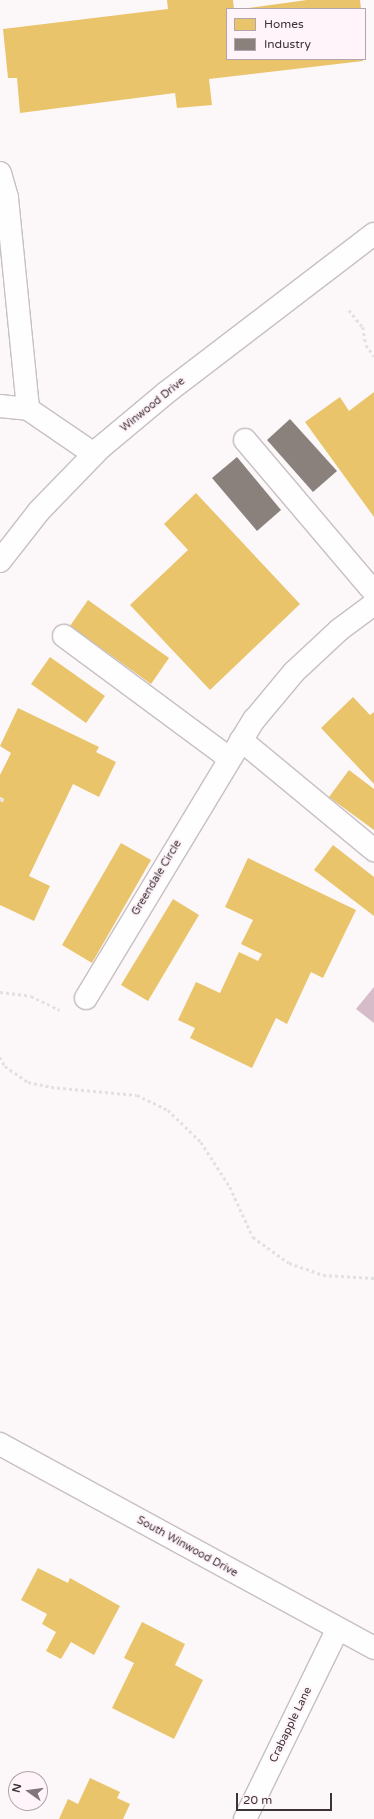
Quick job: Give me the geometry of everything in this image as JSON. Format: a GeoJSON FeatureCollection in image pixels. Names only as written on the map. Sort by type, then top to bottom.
{"type":"FeatureCollection","features":[{"type":"Feature","properties":{"kind":"street"},"geometry":{"type":"LineString","coordinates":[[0,173],[7,198],[28,409]]}},
{"type":"Feature","properties":{"kind":"street","name":"Winwood Drive"},"geometry":{"type":"LineString","coordinates":[[0,561],[39,511],[94,454],[167,392],[374,234]]}},
{"type":"Feature","properties":{"kind":"street"},"geometry":{"type":"LineString","coordinates":[[0,406],[28,409],[94,454]]}},
{"type":"Feature","properties":{"kind":"street"},"geometry":{"type":"LineString","coordinates":[[245,440],[374,592]]}},
{"type":"Feature","properties":{"kind":"street","name":"Greendale Circle"},"geometry":{"type":"LineString","coordinates":[[86,998],[241,740],[294,672],[339,630],[374,604]]}},
{"type":"Feature","properties":{"kind":"street"},"geometry":{"type":"LineString","coordinates":[[64,636],[229,758]]}},
{"type":"Feature","properties":{"kind":"street"},"geometry":{"type":"LineString","coordinates":[[241,740],[374,850]]}},
{"type":"Feature","properties":{"kind":"street","name":"South Winwood Drive"},"geometry":{"type":"LineString","coordinates":[[0,1444],[337,1630],[374,1648]]}},
{"type":"Feature","properties":{"kind":"street","name":"Crabapple Lane"},"geometry":{"type":"LineString","coordinates":[[245,1819],[337,1630]]}},
{"type":"Feature","properties":{"kind":"path"},"geometry":{"type":"LineString","coordinates":[[349,310],[363,327],[366,345],[374,356]]}},
{"type":"Feature","properties":{"kind":"path"},"geometry":{"type":"LineString","coordinates":[[0,992],[31,996],[65,1012],[86,998]]}},
{"type":"Feature","properties":{"kind":"path"},"geometry":{"type":"LineString","coordinates":[[0,1057],[5,1066],[28,1082],[51,1087],[137,1095],[168,1110],[201,1142],[230,1187],[253,1237],[289,1263],[323,1275],[374,1278]]}},
{"type":"Feature","properties":{"kind":"shaded area"},"geometry":{"type":"Polygon","coordinates":[[[374,987],[374,1023],[356,1009],[374,987]]]}},
{"type":"Feature","properties":{"kind":"building: Homes"},"geometry":{"type":"Polygon","coordinates":[[[167,0],[233,0],[234,8],[226,8],[226,60],[363,61],[209,79],[212,105],[177,108],[175,93],[20,113],[17,78],[8,78],[3,29],[168,9],[167,0]]]}},
{"type":"Feature","properties":{"kind":"building: Homes"},"geometry":{"type":"Polygon","coordinates":[[[307,0],[360,0],[361,8],[248,8],[307,0]]]}},
{"type":"Feature","properties":{"kind":"building: Homes"},"geometry":{"type":"Polygon","coordinates":[[[374,392],[374,517],[305,422],[340,397],[349,411],[374,392]]]}},
{"type":"Feature","properties":{"kind":"building: Homes"},"geometry":{"type":"Polygon","coordinates":[[[196,493],[300,604],[210,690],[130,605],[188,550],[164,524],[196,493]]]}},
{"type":"Feature","properties":{"kind":"building: Homes"},"geometry":{"type":"Polygon","coordinates":[[[88,600],[169,658],[151,684],[70,626],[88,600]]]}},
{"type":"Feature","properties":{"kind":"building: Homes"},"geometry":{"type":"Polygon","coordinates":[[[50,657],[105,696],[86,723],[31,684],[50,657]]]}},
{"type":"Feature","properties":{"kind":"building: Homes"},"geometry":{"type":"Polygon","coordinates":[[[353,697],[370,715],[374,712],[374,784],[321,728],[353,697]]]}},
{"type":"Feature","properties":{"kind":"building: Homes"},"geometry":{"type":"Polygon","coordinates":[[[18,708],[99,747],[96,752],[116,762],[99,797],[73,784],[29,876],[50,886],[34,921],[0,905],[0,801],[3,802],[4,799],[0,797],[0,775],[11,753],[0,746],[18,708]]]}},
{"type":"Feature","properties":{"kind":"building: Homes"},"geometry":{"type":"Polygon","coordinates":[[[349,770],[374,789],[374,830],[329,797],[349,770]]]}},
{"type":"Feature","properties":{"kind":"building: Homes"},"geometry":{"type":"Polygon","coordinates":[[[121,843],[151,860],[92,963],[62,945],[121,843]]]}},
{"type":"Feature","properties":{"kind":"building: Homes"},"geometry":{"type":"Polygon","coordinates":[[[333,845],[374,877],[374,916],[314,870],[333,845]]]}},
{"type":"Feature","properties":{"kind":"building: Homes"},"geometry":{"type":"Polygon","coordinates":[[[248,858],[356,910],[323,978],[311,972],[287,1024],[276,1018],[252,1068],[190,1038],[195,1028],[178,1020],[196,982],[220,993],[239,952],[258,961],[262,954],[241,944],[253,920],[225,907],[248,858]]]}},
{"type":"Feature","properties":{"kind":"building: Homes"},"geometry":{"type":"Polygon","coordinates":[[[173,899],[199,915],[148,1001],[121,985],[173,899]]]}},
{"type":"Feature","properties":{"kind":"building: Homes"},"geometry":{"type":"Polygon","coordinates":[[[38,1568],[68,1583],[70,1578],[120,1606],[94,1655],[71,1642],[61,1659],[46,1651],[56,1632],[42,1624],[47,1614],[21,1600],[38,1568]]]}},
{"type":"Feature","properties":{"kind":"building: Homes"},"geometry":{"type":"Polygon","coordinates":[[[142,1622],[185,1644],[175,1665],[203,1680],[174,1739],[112,1708],[134,1663],[124,1658],[142,1622]]]}},
{"type":"Feature","properties":{"kind":"building: Homes"},"geometry":{"type":"Polygon","coordinates":[[[90,1778],[120,1792],[117,1798],[130,1804],[123,1819],[59,1819],[68,1799],[78,1804],[90,1778]]]}},
{"type":"Feature","properties":{"kind":"building: Industry"},"geometry":{"type":"Polygon","coordinates":[[[290,419],[337,471],[313,492],[267,440],[290,419]]]}},
{"type":"Feature","properties":{"kind":"building: Industry"},"geometry":{"type":"Polygon","coordinates":[[[237,457],[281,510],[257,531],[212,478],[237,457]]]}}]}
